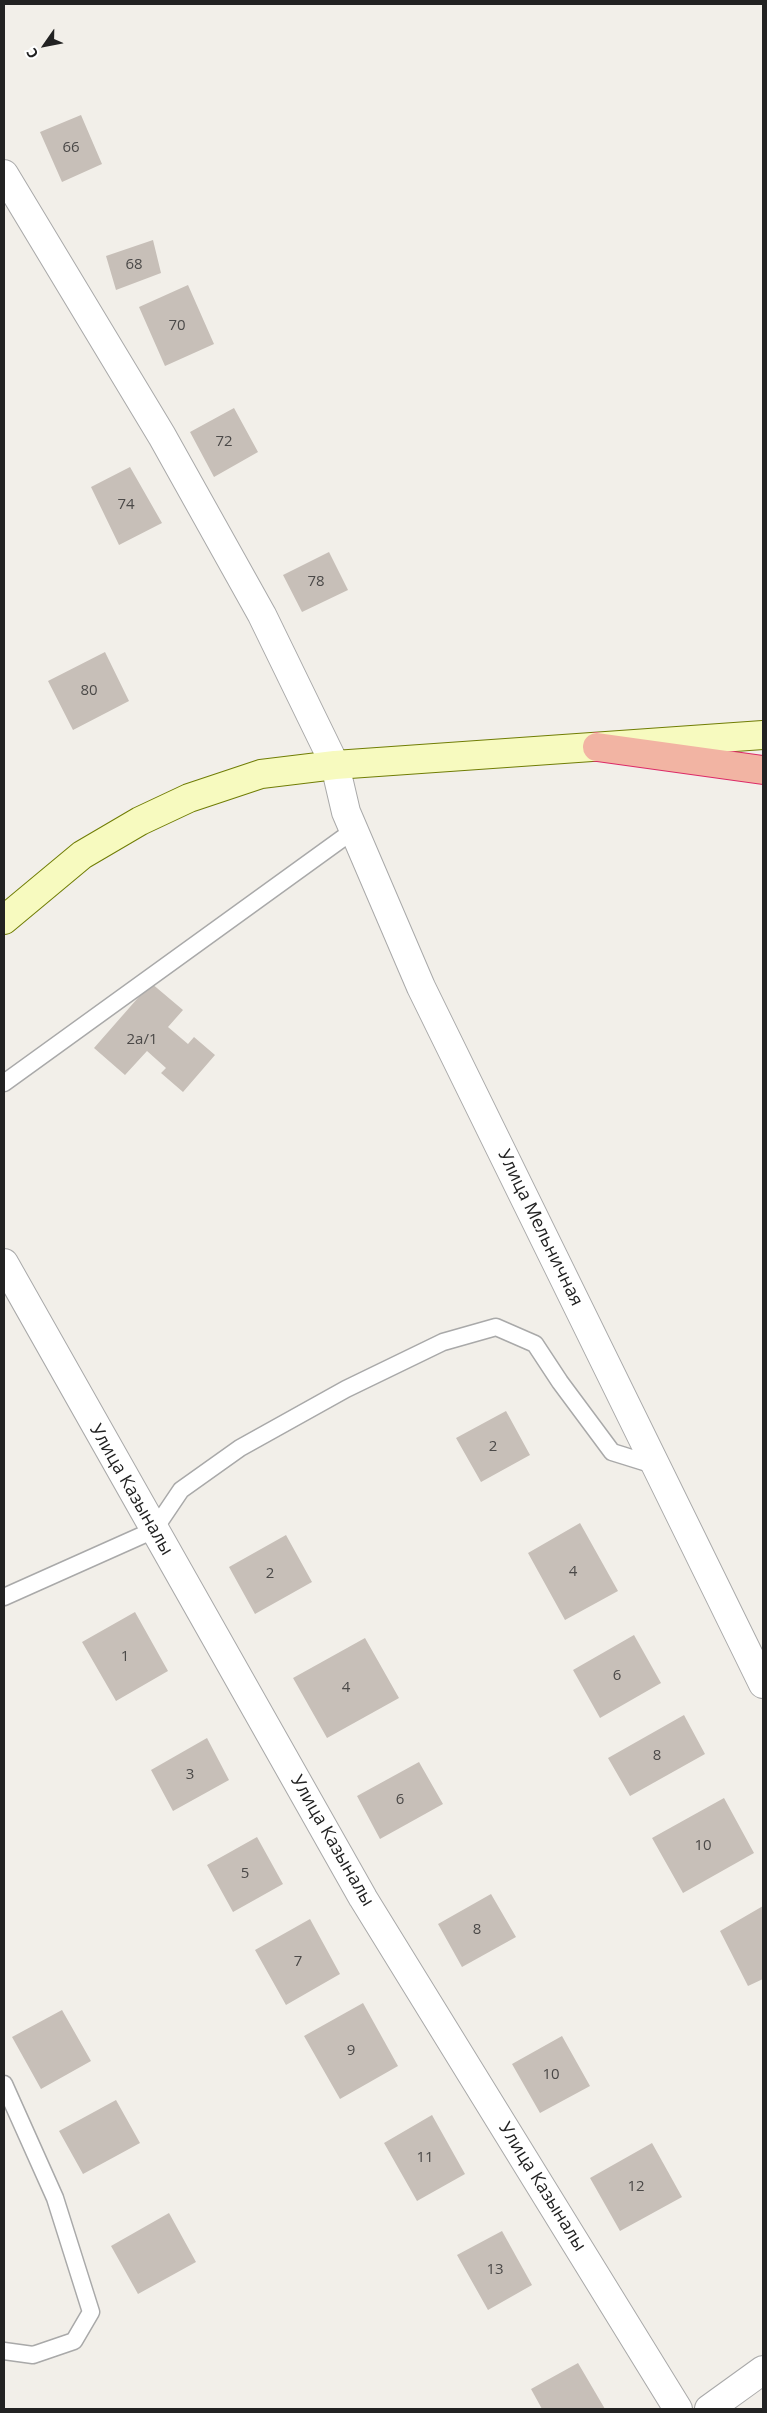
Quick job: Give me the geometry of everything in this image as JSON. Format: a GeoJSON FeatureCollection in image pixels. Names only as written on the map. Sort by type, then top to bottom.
{"type":"FeatureCollection","features":[{"type":"Feature","properties":{"kind":"highway"},"geometry":{"type":"LineString","coordinates":[[597,747],[763,770]]}},
{"type":"Feature","properties":{"kind":"main road"},"geometry":{"type":"LineString","coordinates":[[4,920],[82,855],[140,821],[189,798],[261,774],[335,765],[763,735]]}},
{"type":"Feature","properties":{"kind":"street","name":"Улица Мельничная"},"geometry":{"type":"LineString","coordinates":[[4,174],[162,436],[258,606],[335,765],[346,812],[421,987],[763,1684]]}},
{"type":"Feature","properties":{"kind":"street","name":"Улица Казыналы"},"geometry":{"type":"LineString","coordinates":[[4,1263],[363,1898],[678,2409]]}},
{"type":"Feature","properties":{"kind":"street"},"geometry":{"type":"LineString","coordinates":[[709,2409],[763,2370]]}},
{"type":"Feature","properties":{"kind":"lane"},"geometry":{"type":"LineString","coordinates":[[4,1082],[354,830]]}},
{"type":"Feature","properties":{"kind":"lane"},"geometry":{"type":"LineString","coordinates":[[4,1597],[154,1530],[181,1490],[240,1448],[346,1389],[434,1347],[496,1327],[535,1344],[560,1382],[612,1452],[657,1466]]}},
{"type":"Feature","properties":{"kind":"lane"},"geometry":{"type":"LineString","coordinates":[[4,2084],[54,2198],[91,2312],[74,2341],[33,2355],[4,2352]]}},
{"type":"Feature","properties":{"kind":"building"},"geometry":{"type":"Polygon","coordinates":[[[81,115],[102,164],[62,182],[40,132],[81,115]]]}},
{"type":"Feature","properties":{"kind":"building"},"geometry":{"type":"Polygon","coordinates":[[[153,240],[161,273],[116,290],[106,256],[153,240]]]}},
{"type":"Feature","properties":{"kind":"building"},"geometry":{"type":"Polygon","coordinates":[[[188,285],[214,344],[165,366],[139,307],[188,285]]]}},
{"type":"Feature","properties":{"kind":"building"},"geometry":{"type":"Polygon","coordinates":[[[234,408],[258,452],[214,477],[190,432],[234,408]]]}},
{"type":"Feature","properties":{"kind":"building"},"geometry":{"type":"Polygon","coordinates":[[[130,467],[162,523],[119,545],[91,487],[130,467]]]}},
{"type":"Feature","properties":{"kind":"building"},"geometry":{"type":"Polygon","coordinates":[[[329,552],[348,590],[302,612],[283,575],[329,552]]]}},
{"type":"Feature","properties":{"kind":"building"},"geometry":{"type":"Polygon","coordinates":[[[105,652],[129,701],[73,730],[48,681],[105,652]]]}},
{"type":"Feature","properties":{"kind":"building"},"geometry":{"type":"Polygon","coordinates":[[[151,983],[183,1010],[168,1027],[188,1044],[194,1037],[215,1055],[183,1092],[161,1073],[166,1068],[147,1051],[125,1075],[94,1048],[151,983]]]}},
{"type":"Feature","properties":{"kind":"building"},"geometry":{"type":"Polygon","coordinates":[[[506,1411],[530,1455],[481,1482],[456,1438],[506,1411]]]}},
{"type":"Feature","properties":{"kind":"building"},"geometry":{"type":"Polygon","coordinates":[[[580,1523],[618,1591],[565,1620],[528,1553],[580,1523]]]}},
{"type":"Feature","properties":{"kind":"building"},"geometry":{"type":"Polygon","coordinates":[[[286,1535],[312,1582],[255,1614],[229,1567],[286,1535]]]}},
{"type":"Feature","properties":{"kind":"building"},"geometry":{"type":"Polygon","coordinates":[[[135,1612],[168,1671],[116,1701],[82,1642],[135,1612]]]}},
{"type":"Feature","properties":{"kind":"building"},"geometry":{"type":"Polygon","coordinates":[[[634,1635],[661,1683],[600,1718],[573,1670],[634,1635]]]}},
{"type":"Feature","properties":{"kind":"building"},"geometry":{"type":"Polygon","coordinates":[[[365,1638],[399,1698],[327,1738],[293,1678],[365,1638]]]}},
{"type":"Feature","properties":{"kind":"building"},"geometry":{"type":"Polygon","coordinates":[[[684,1715],[705,1754],[630,1796],[608,1758],[684,1715]]]}},
{"type":"Feature","properties":{"kind":"building"},"geometry":{"type":"Polygon","coordinates":[[[207,1738],[229,1780],[173,1811],[151,1770],[207,1738]]]}},
{"type":"Feature","properties":{"kind":"building"},"geometry":{"type":"Polygon","coordinates":[[[419,1762],[443,1804],[380,1839],[357,1796],[419,1762]]]}},
{"type":"Feature","properties":{"kind":"building"},"geometry":{"type":"Polygon","coordinates":[[[724,1798],[754,1853],[683,1893],[652,1838],[724,1798]]]}},
{"type":"Feature","properties":{"kind":"building"},"geometry":{"type":"Polygon","coordinates":[[[257,1837],[283,1884],[233,1912],[207,1865],[257,1837]]]}},
{"type":"Feature","properties":{"kind":"building"},"geometry":{"type":"Polygon","coordinates":[[[491,1894],[516,1937],[462,1967],[438,1924],[491,1894]]]}},
{"type":"Feature","properties":{"kind":"building"},"geometry":{"type":"Polygon","coordinates":[[[763,1906],[763,1979],[748,1986],[720,1931],[763,1906]]]}},
{"type":"Feature","properties":{"kind":"building"},"geometry":{"type":"Polygon","coordinates":[[[310,1919],[340,1974],[286,2005],[255,1950],[310,1919]]]}},
{"type":"Feature","properties":{"kind":"building"},"geometry":{"type":"Polygon","coordinates":[[[363,2003],[398,2066],[340,2099],[304,2036],[363,2003]]]}},
{"type":"Feature","properties":{"kind":"building"},"geometry":{"type":"Polygon","coordinates":[[[62,2010],[91,2061],[41,2089],[12,2037],[62,2010]]]}},
{"type":"Feature","properties":{"kind":"building"},"geometry":{"type":"Polygon","coordinates":[[[562,2036],[590,2086],[540,2113],[512,2064],[562,2036]]]}},
{"type":"Feature","properties":{"kind":"building"},"geometry":{"type":"Polygon","coordinates":[[[116,2100],[140,2143],[83,2174],[59,2131],[116,2100]]]}},
{"type":"Feature","properties":{"kind":"building"},"geometry":{"type":"Polygon","coordinates":[[[432,2115],[465,2174],[417,2201],[384,2143],[432,2115]]]}},
{"type":"Feature","properties":{"kind":"building"},"geometry":{"type":"Polygon","coordinates":[[[652,2143],[682,2197],[620,2231],[590,2178],[652,2143]]]}},
{"type":"Feature","properties":{"kind":"building"},"geometry":{"type":"Polygon","coordinates":[[[169,2213],[196,2262],[138,2294],[111,2246],[169,2213]]]}},
{"type":"Feature","properties":{"kind":"building"},"geometry":{"type":"Polygon","coordinates":[[[502,2231],[532,2285],[488,2310],[457,2255],[502,2231]]]}},
{"type":"Feature","properties":{"kind":"building"},"geometry":{"type":"Polygon","coordinates":[[[578,2363],[605,2409],[542,2409],[531,2389],[578,2363]]]}}]}
